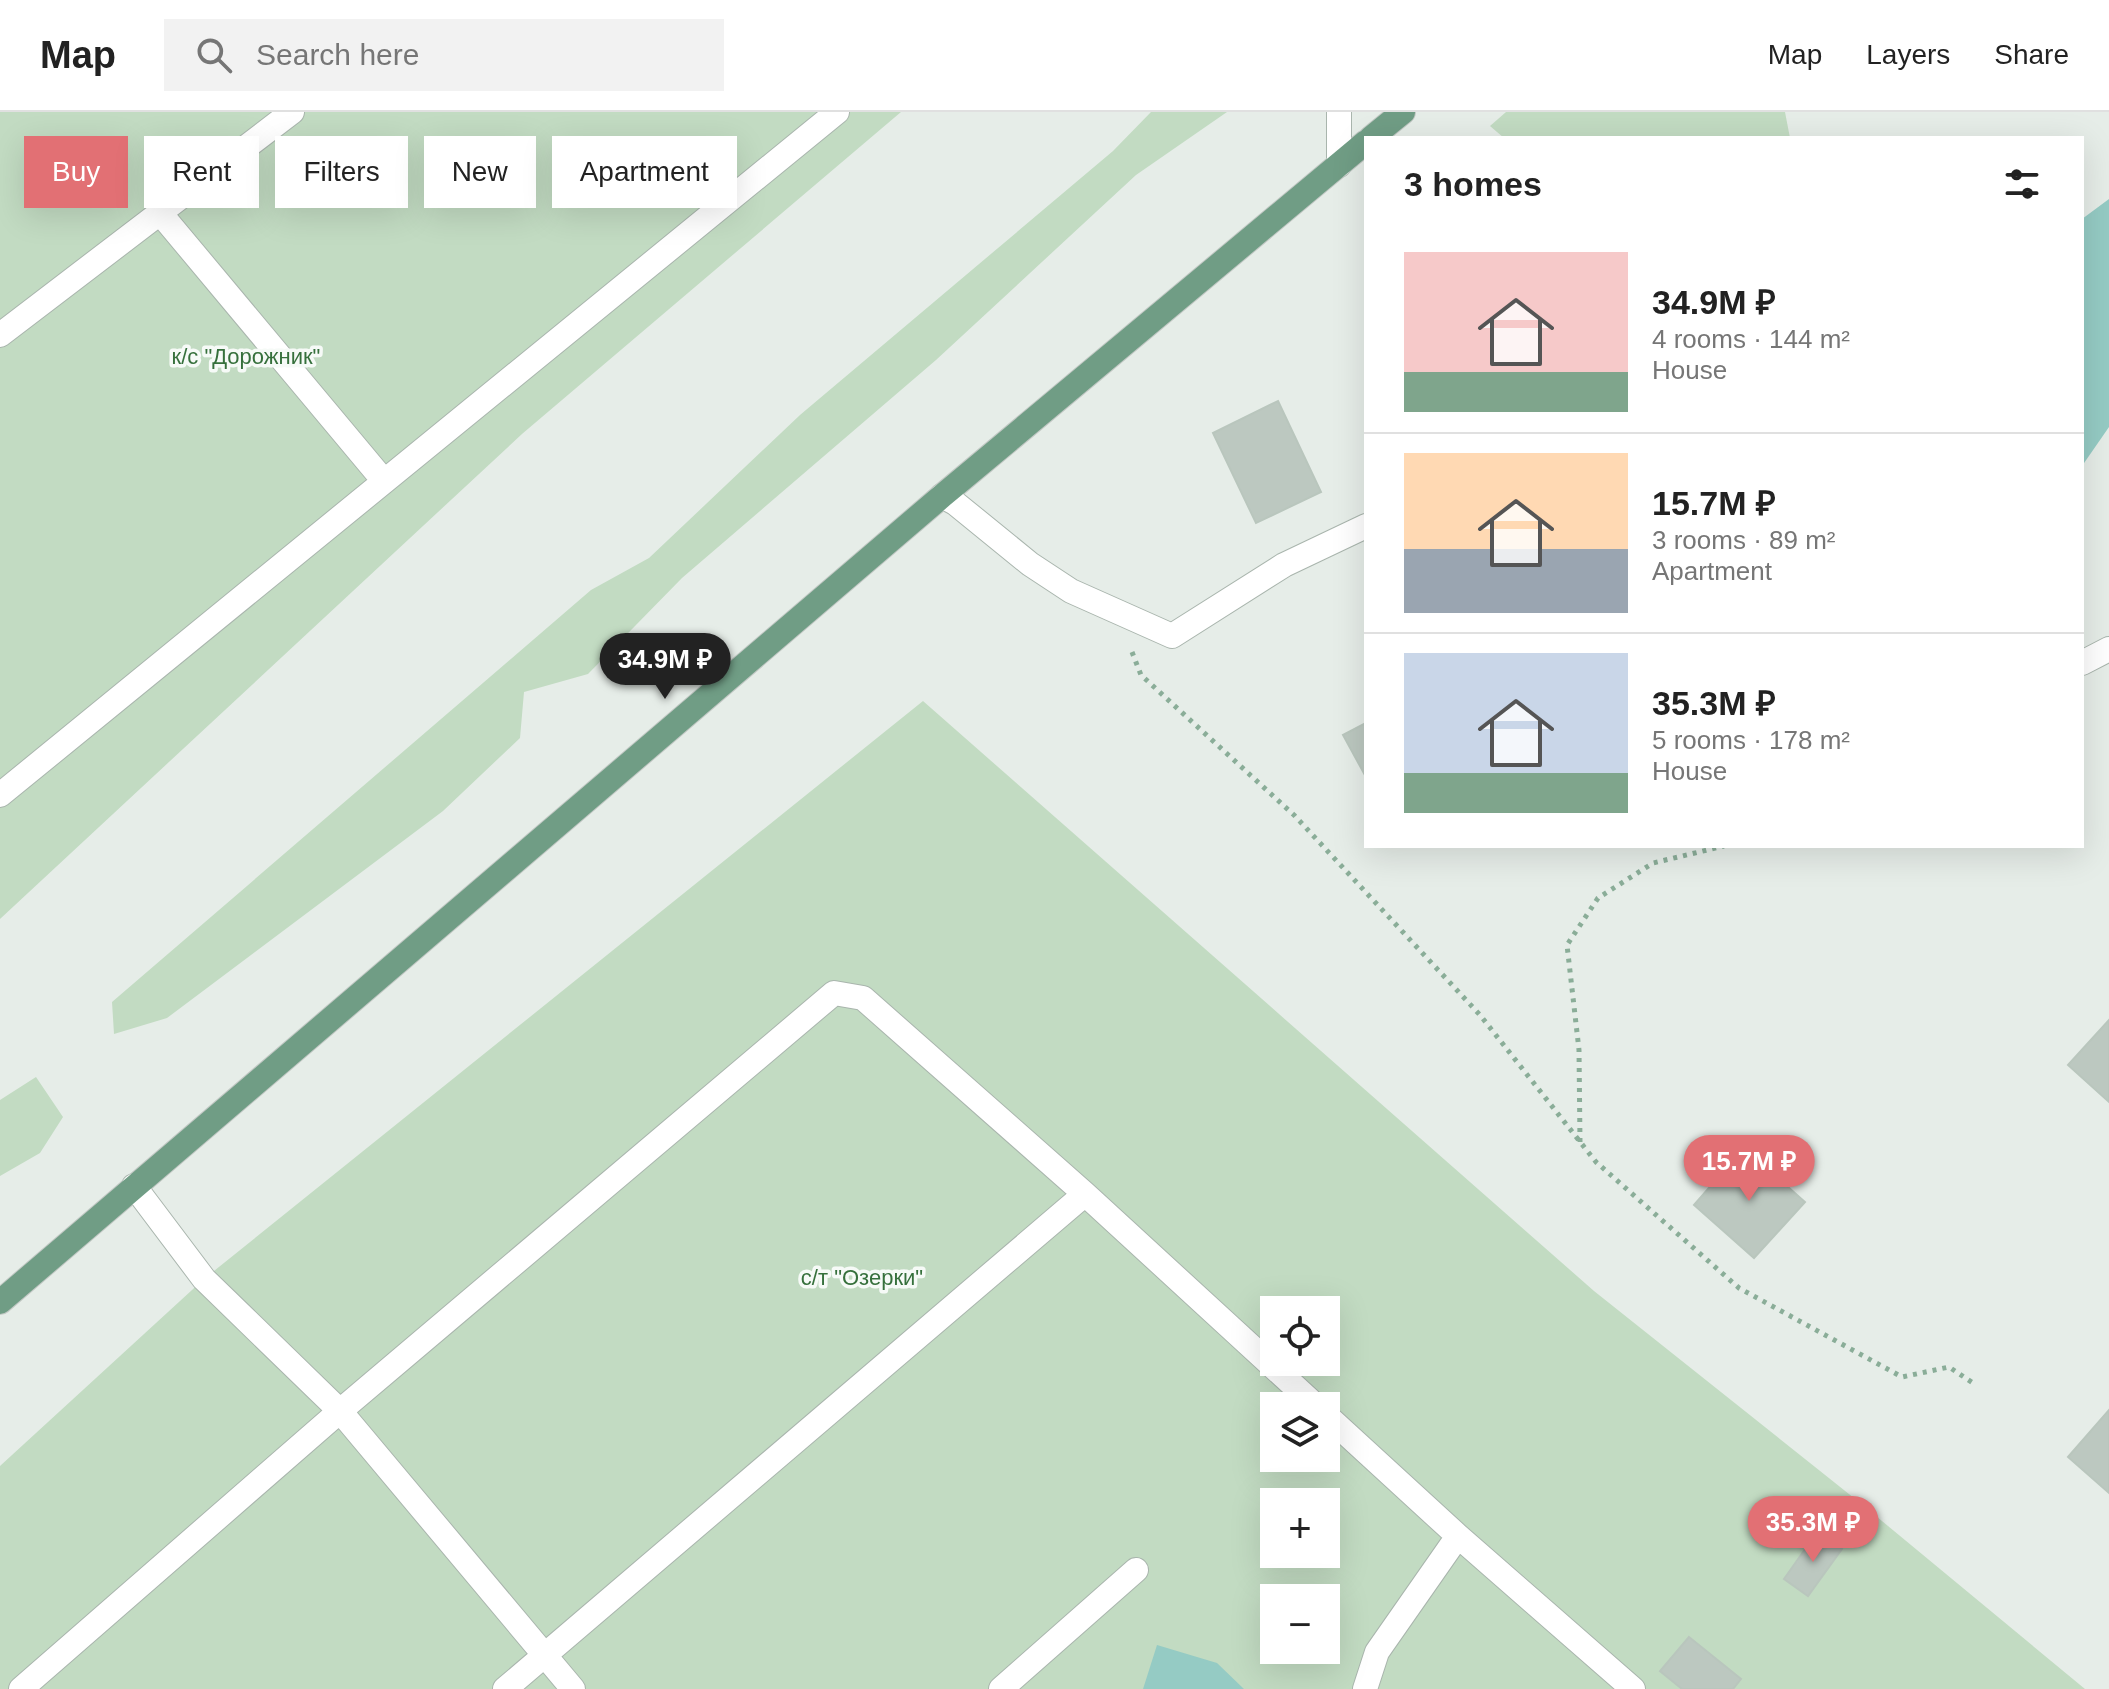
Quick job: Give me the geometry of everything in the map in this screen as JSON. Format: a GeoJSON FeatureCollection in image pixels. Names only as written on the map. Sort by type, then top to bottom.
{"type":"FeatureCollection","features":[{"type":"Feature","properties":{"kind":"main road"},"geometry":{"type":"LineString","coordinates":[[1373,136],[1403,112]]}},
{"type":"Feature","properties":{"kind":"main road"},"geometry":{"type":"LineString","coordinates":[[0,1302],[942,496],[1364,144]]}},
{"type":"Feature","properties":{"kind":"street"},"geometry":{"type":"LineString","coordinates":[[0,335],[292,112]]}},
{"type":"Feature","properties":{"kind":"street"},"geometry":{"type":"LineString","coordinates":[[0,795],[837,112]]}},
{"type":"Feature","properties":{"kind":"street"},"geometry":{"type":"LineString","coordinates":[[1339,112],[1339,165]]}},
{"type":"Feature","properties":{"kind":"street"},"geometry":{"type":"LineString","coordinates":[[160,213],[384,481]]}},
{"type":"Feature","properties":{"kind":"street"},"geometry":{"type":"LineString","coordinates":[[942,496],[955,503],[1030,564],[1071,591],[1172,636],[1284,565],[1364,527]]}},
{"type":"Feature","properties":{"kind":"street"},"geometry":{"type":"LineString","coordinates":[[2084,662],[2109,649]]}},
{"type":"Feature","properties":{"kind":"street"},"geometry":{"type":"LineString","coordinates":[[21,1689],[340,1411],[834,993],[863,998],[1085,1194],[1301,1392]]}},
{"type":"Feature","properties":{"kind":"street"},"geometry":{"type":"LineString","coordinates":[[134,1186],[204,1279],[340,1411],[573,1689]]}},
{"type":"Feature","properties":{"kind":"street"},"geometry":{"type":"LineString","coordinates":[[505,1689],[1085,1194]]}},
{"type":"Feature","properties":{"kind":"street"},"geometry":{"type":"LineString","coordinates":[[1340,1428],[1633,1689]]}},
{"type":"Feature","properties":{"kind":"street"},"geometry":{"type":"LineString","coordinates":[[1365,1689],[1377,1652],[1458,1536]]}},
{"type":"Feature","properties":{"kind":"street"},"geometry":{"type":"LineString","coordinates":[[1001,1689],[1136,1570]]}},
{"type":"Feature","properties":{"kind":"path"},"geometry":{"type":"LineString","coordinates":[[1114,610],[1141,675],[1294,815],[1480,1015],[1596,1162],[1739,1288],[1902,1377],[1949,1367],[1976,1385]]}},
{"type":"Feature","properties":{"kind":"path"},"geometry":{"type":"LineString","coordinates":[[1580,1143],[1579,1050],[1567,945],[1598,898],[1653,863],[1716,848]]}},
{"type":"Feature","properties":{"kind":"green space","name":"к/с \"Дорожник\""},"geometry":{"type":"Polygon","coordinates":[[[0,112],[901,112],[522,434],[0,919],[0,112]]]}},
{"type":"Feature","properties":{"kind":"green space"},"geometry":{"type":"Polygon","coordinates":[[[1151,112],[1227,112],[1136,175],[936,360],[682,578],[588,674],[524,692],[520,738],[443,811],[167,1018],[114,1034],[112,1002],[591,590],[649,558],[800,415],[1113,151],[1151,112]]]}},
{"type":"Feature","properties":{"kind":"green space"},"geometry":{"type":"Polygon","coordinates":[[[1506,112],[1785,112],[1790,136],[1502,136],[1490,126],[1506,112]]]}},
{"type":"Feature","properties":{"kind":"green space","name":"с/т \"Озерки\""},"geometry":{"type":"Polygon","coordinates":[[[923,701],[1594,1291],[1859,1502],[2085,1689],[0,1689],[0,1466],[204,1279],[923,701]]]}},
{"type":"Feature","properties":{"kind":"green space"},"geometry":{"type":"Polygon","coordinates":[[[36,1077],[63,1117],[40,1153],[0,1176],[0,1100],[36,1077]]]}},
{"type":"Feature","properties":{"kind":"water"},"geometry":{"type":"Polygon","coordinates":[[[2109,199],[2109,427],[2084,463],[2084,218],[2109,199]]]}},
{"type":"Feature","properties":{"kind":"water"},"geometry":{"type":"Polygon","coordinates":[[[1157,1645],[1217,1663],[1244,1689],[1143,1689],[1157,1645]]]}},
{"type":"Feature","properties":{"kind":"building"},"geometry":{"type":"Polygon","coordinates":[[[1278,401],[1321,492],[1256,523],[1213,433],[1278,401]]]}},
{"type":"Feature","properties":{"kind":"building"},"geometry":{"type":"Polygon","coordinates":[[[1364,724],[1364,773],[1343,735],[1364,724]]]}},
{"type":"Feature","properties":{"kind":"building"},"geometry":{"type":"Polygon","coordinates":[[[2109,1020],[2109,1102],[2068,1065],[2109,1020]]]}},
{"type":"Feature","properties":{"kind":"building"},"geometry":{"type":"Polygon","coordinates":[[[1744,1148],[1805,1202],[1754,1258],[1694,1205],[1744,1148]]]}},
{"type":"Feature","properties":{"kind":"building"},"geometry":{"type":"Polygon","coordinates":[[[2109,1410],[2109,1493],[2068,1457],[2109,1410]]]}},
{"type":"Feature","properties":{"kind":"building"},"geometry":{"type":"Polygon","coordinates":[[[1818,1531],[1842,1549],[1808,1596],[1784,1579],[1818,1531]]]}},
{"type":"Feature","properties":{"kind":"building"},"geometry":{"type":"Polygon","coordinates":[[[1689,1637],[1741,1679],[1733,1689],[1682,1689],[1660,1671],[1689,1637]]]}}]}
